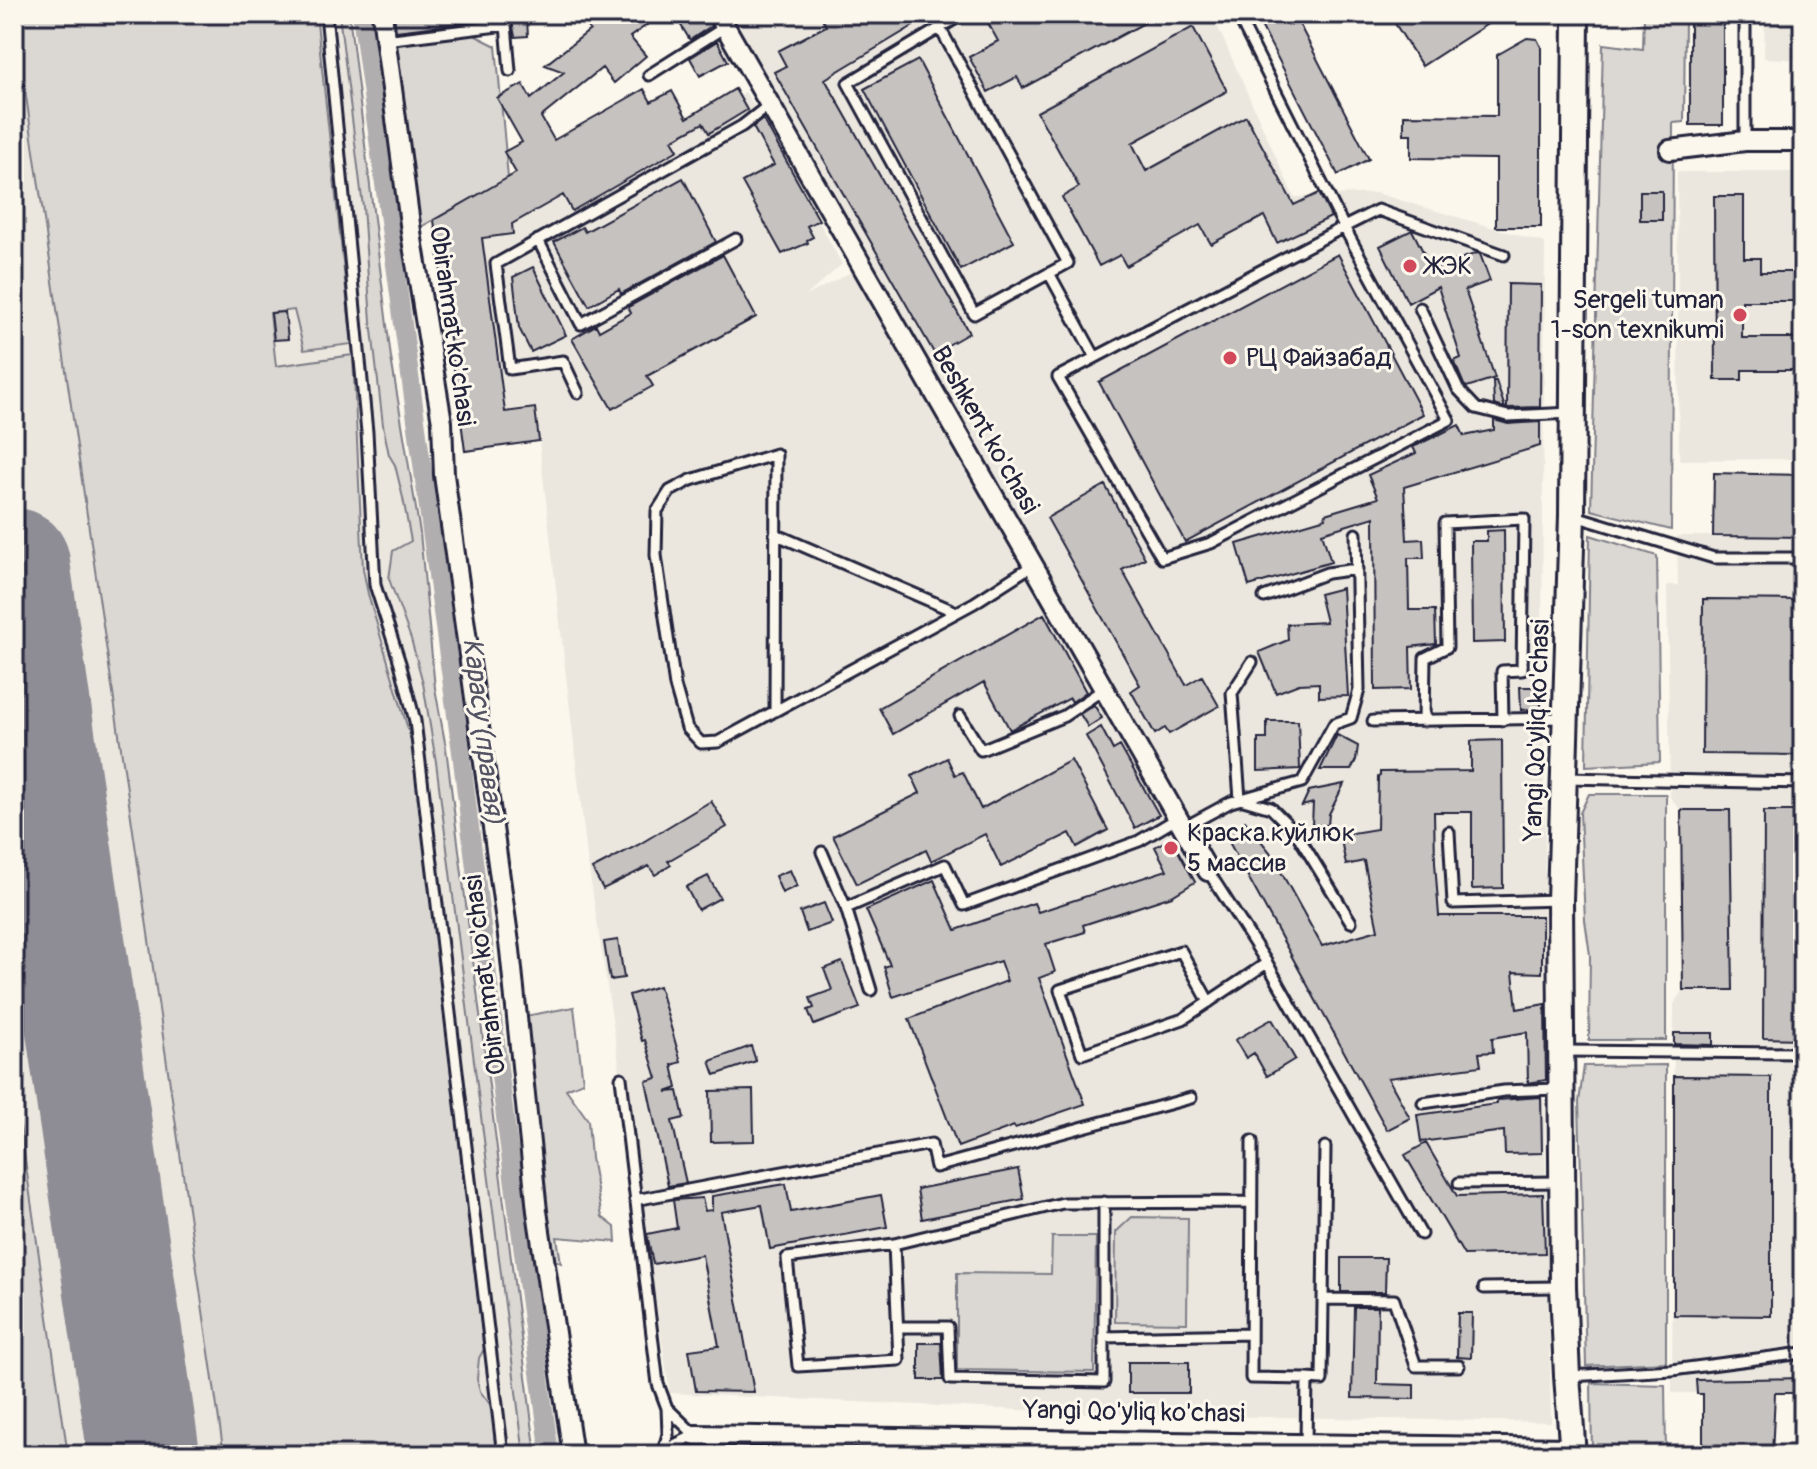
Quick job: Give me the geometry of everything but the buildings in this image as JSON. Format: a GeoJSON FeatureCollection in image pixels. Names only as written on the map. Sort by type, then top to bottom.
{"type":"FeatureCollection","features":[{"type":"Feature","properties":{"kind":"street","name":"Obirahmat ko'chasi"},"geometry":{"type":"LineString","coordinates":[[382,14],[412,239],[442,422],[444,475],[510,950],[537,1211],[573,1455]]}},
{"type":"Feature","properties":{"kind":"street","name":"Yangi Qo'yliq ko'chasi"},"geometry":{"type":"LineString","coordinates":[[695,1435],[1150,1447],[1573,1451],[1563,1287],[1560,900],[1572,515],[1576,14]]}},
{"type":"Feature","properties":{"kind":"street","name":"Beshkent ko'chasi"},"geometry":{"type":"LineString","coordinates":[[722,21],[1208,871]]}},
{"type":"Feature","properties":{"kind":"street"},"geometry":{"type":"LineString","coordinates":[[1670,150],[1745,141],[1803,141]]}},
{"type":"Feature","properties":{"kind":"lane"},"geometry":{"type":"LineString","coordinates":[[326,14],[367,432],[375,585],[415,721],[503,1455]]}},
{"type":"Feature","properties":{"kind":"lane"},"geometry":{"type":"LineString","coordinates":[[940,28],[1068,263],[974,314],[848,83],[963,14]]}},
{"type":"Feature","properties":{"kind":"lane"},"geometry":{"type":"LineString","coordinates":[[1237,14],[1344,227],[1449,420],[1211,543],[1162,558],[1058,377],[1344,227],[1378,210],[1504,255]]}},
{"type":"Feature","properties":{"kind":"lane"},"geometry":{"type":"LineString","coordinates":[[1745,14],[1745,141]]}},
{"type":"Feature","properties":{"kind":"lane"},"geometry":{"type":"LineString","coordinates":[[649,75],[722,21]]}},
{"type":"Feature","properties":{"kind":"lane"},"geometry":{"type":"LineString","coordinates":[[385,40],[506,25],[510,71]]}},
{"type":"Feature","properties":{"kind":"lane"},"geometry":{"type":"LineString","coordinates":[[578,393],[563,361],[510,369],[496,264],[742,126],[769,105]]}},
{"type":"Feature","properties":{"kind":"lane"},"geometry":{"type":"LineString","coordinates":[[538,240],[581,324],[736,239]]}},
{"type":"Feature","properties":{"kind":"lane"},"geometry":{"type":"LineString","coordinates":[[1049,273],[1095,357]]}},
{"type":"Feature","properties":{"kind":"lane"},"geometry":{"type":"LineString","coordinates":[[1420,308],[1458,389],[1476,408],[1508,416],[1573,413]]}},
{"type":"Feature","properties":{"kind":"lane"},"geometry":{"type":"LineString","coordinates":[[775,711],[776,454],[691,480],[670,491],[657,511],[656,555],[662,604],[675,686],[687,728],[701,743],[718,742],[775,711],[956,612],[1033,565]]}},
{"type":"Feature","properties":{"kind":"lane"},"geometry":{"type":"LineString","coordinates":[[1572,515],[1714,558],[1803,558]]}},
{"type":"Feature","properties":{"kind":"lane"},"geometry":{"type":"LineString","coordinates":[[1424,721],[1425,658],[1447,647],[1445,523],[1524,519],[1522,670],[1502,671],[1503,720]]}},
{"type":"Feature","properties":{"kind":"lane"},"geometry":{"type":"LineString","coordinates":[[775,534],[956,612]]}},
{"type":"Feature","properties":{"kind":"lane"},"geometry":{"type":"LineString","coordinates":[[846,908],[945,865],[964,905],[1139,841],[1240,799],[1302,782],[1334,724],[1351,718],[1359,690],[1356,534]]}},
{"type":"Feature","properties":{"kind":"lane"},"geometry":{"type":"LineString","coordinates":[[1264,597],[1327,573],[1357,569]]}},
{"type":"Feature","properties":{"kind":"lane"},"geometry":{"type":"LineString","coordinates":[[1240,799],[1232,693],[1252,662]]}},
{"type":"Feature","properties":{"kind":"lane"},"geometry":{"type":"LineString","coordinates":[[960,716],[981,750],[1064,716],[1104,689]]}},
{"type":"Feature","properties":{"kind":"lane"},"geometry":{"type":"LineString","coordinates":[[1373,721],[1566,718]]}},
{"type":"Feature","properties":{"kind":"lane"},"geometry":{"type":"LineString","coordinates":[[1563,778],[1803,783]]}},
{"type":"Feature","properties":{"kind":"lane"},"geometry":{"type":"LineString","coordinates":[[1240,799],[1271,808],[1297,834],[1351,922]]}},
{"type":"Feature","properties":{"kind":"lane"},"geometry":{"type":"LineString","coordinates":[[1449,832],[1453,903],[1560,900]]}},
{"type":"Feature","properties":{"kind":"lane"},"geometry":{"type":"LineString","coordinates":[[822,852],[846,908],[871,990]]}},
{"type":"Feature","properties":{"kind":"lane"},"geometry":{"type":"LineString","coordinates":[[1208,871],[1267,963],[1421,1234]]}},
{"type":"Feature","properties":{"kind":"lane"},"geometry":{"type":"LineString","coordinates":[[1209,1002],[1181,951],[1060,990],[1082,1054],[1183,1019],[1209,1002],[1267,963]]}},
{"type":"Feature","properties":{"kind":"lane"},"geometry":{"type":"LineString","coordinates":[[1561,1051],[1803,1053]]}},
{"type":"Feature","properties":{"kind":"lane"},"geometry":{"type":"LineString","coordinates":[[621,1078],[658,1384],[667,1408],[668,1434],[663,1455]]}},
{"type":"Feature","properties":{"kind":"lane"},"geometry":{"type":"LineString","coordinates":[[1423,1103],[1504,1091],[1562,1088]]}},
{"type":"Feature","properties":{"kind":"lane"},"geometry":{"type":"LineString","coordinates":[[635,1200],[931,1144],[936,1167],[1191,1098]]}},
{"type":"Feature","properties":{"kind":"lane"},"geometry":{"type":"LineString","coordinates":[[1252,1141],[1251,1378],[1322,1380],[1325,1147]]}},
{"type":"Feature","properties":{"kind":"lane"},"geometry":{"type":"LineString","coordinates":[[1459,1183],[1562,1181]]}},
{"type":"Feature","properties":{"kind":"lane"},"geometry":{"type":"LineString","coordinates":[[898,1327],[948,1327],[950,1379],[1104,1382],[1104,1202]]}},
{"type":"Feature","properties":{"kind":"lane"},"geometry":{"type":"LineString","coordinates":[[894,1244],[899,1360],[798,1366],[787,1258],[894,1244],[1063,1203],[1251,1202]]}},
{"type":"Feature","properties":{"kind":"lane"},"geometry":{"type":"LineString","coordinates":[[1484,1288],[1563,1287]]}},
{"type":"Feature","properties":{"kind":"lane"},"geometry":{"type":"LineString","coordinates":[[1323,1299],[1394,1300],[1416,1366],[1459,1366]]}},
{"type":"Feature","properties":{"kind":"lane"},"geometry":{"type":"LineString","coordinates":[[1104,1337],[1251,1334]]}},
{"type":"Feature","properties":{"kind":"lane"},"geometry":{"type":"LineString","coordinates":[[1567,1376],[1672,1370],[1803,1353]]}},
{"type":"Feature","properties":{"kind":"lane"},"geometry":{"type":"LineString","coordinates":[[1297,1447],[1307,1379]]}},
{"type":"Feature","properties":{"kind":"lane"},"geometry":{"type":"LineString","coordinates":[[663,1455],[676,1444],[695,1435],[667,1408]]}},
{"type":"Feature","properties":{"kind":"shaded area"},"geometry":{"type":"Polygon","coordinates":[[[14,14],[339,14],[363,207],[371,321],[383,425],[403,498],[411,542],[391,555],[389,579],[423,683],[436,762],[524,1455],[14,1455],[14,14]]]}},
{"type":"Feature","properties":{"kind":"shaded area"},"geometry":{"type":"Polygon","coordinates":[[[14,14],[316,14],[352,344],[304,350],[294,310],[270,313],[276,366],[353,355],[363,569],[412,743],[484,1349],[479,1358],[477,1379],[480,1391],[492,1407],[496,1455],[224,1455],[14,14]]]}},
{"type":"Feature","properties":{"kind":"shaded area"},"geometry":{"type":"Polygon","coordinates":[[[339,14],[349,14],[391,358],[420,533],[435,688],[446,748],[536,1455],[524,1455],[436,762],[423,683],[389,579],[393,551],[411,541],[383,425],[371,321],[363,207],[339,14]]]}},
{"type":"Feature","properties":{"kind":"shaded area"},"geometry":{"type":"Polygon","coordinates":[[[712,14],[1212,14],[1294,197],[1376,193],[1545,243],[1542,641],[1544,1085],[1551,1422],[1103,1414],[670,1393],[587,857],[539,441],[465,451],[434,220],[505,179],[549,164],[673,134],[745,92],[762,117],[842,264],[806,296],[855,270],[712,14]]]}},
{"type":"Feature","properties":{"kind":"shaded area"},"geometry":{"type":"Polygon","coordinates":[[[1644,14],[1685,14],[1684,122],[1673,123],[1671,530],[1591,510],[1603,44],[1643,49],[1644,14]]]}},
{"type":"Feature","properties":{"kind":"shaded area"},"geometry":{"type":"Polygon","coordinates":[[[1765,14],[1803,14],[1803,60],[1764,58],[1765,14]]]}},
{"type":"Feature","properties":{"kind":"shaded area"},"geometry":{"type":"Polygon","coordinates":[[[474,35],[496,46],[508,178],[419,228],[394,44],[474,35]]]}},
{"type":"Feature","properties":{"kind":"shaded area","name":"Sergeli tuman 1-son texnikumi"},"geometry":{"type":"Polygon","coordinates":[[[1677,172],[1803,172],[1803,459],[1679,460],[1677,172]]]}},
{"type":"Feature","properties":{"kind":"shaded area"},"geometry":{"type":"Polygon","coordinates":[[[1714,473],[1803,475],[1803,1393],[1672,1393],[1674,1004],[1683,990],[1681,811],[1670,797],[1667,585],[1678,585],[1677,536],[1713,536],[1714,473]]]}},
{"type":"Feature","properties":{"kind":"shaded area"},"geometry":{"type":"Polygon","coordinates":[[[1590,535],[1657,556],[1660,762],[1586,766],[1590,535]]]}},
{"type":"Feature","properties":{"kind":"shaded area"},"geometry":{"type":"Polygon","coordinates":[[[1589,794],[1666,794],[1666,1040],[1589,1040],[1590,955],[1585,920],[1580,813],[1589,794]]]}},
{"type":"Feature","properties":{"kind":"shaded area"},"geometry":{"type":"Polygon","coordinates":[[[574,1007],[583,1082],[566,1089],[588,1120],[591,1158],[602,1217],[615,1227],[616,1242],[557,1237],[561,1263],[549,1258],[525,1016],[574,1007]]]}},
{"type":"Feature","properties":{"kind":"shaded area"},"geometry":{"type":"Polygon","coordinates":[[[1666,1065],[1666,1362],[1586,1366],[1579,1102],[1584,1066],[1666,1065]]]}},
{"type":"Feature","properties":{"kind":"shaded area"},"geometry":{"type":"Polygon","coordinates":[[[14,1084],[68,1455],[14,1455],[14,1084]]]}},
{"type":"Feature","properties":{"kind":"shaded area"},"geometry":{"type":"Polygon","coordinates":[[[1132,1217],[1188,1218],[1187,1323],[1115,1322],[1116,1232],[1132,1217]]]}},
{"type":"Feature","properties":{"kind":"shaded area"},"geometry":{"type":"Polygon","coordinates":[[[1052,1237],[1096,1237],[1094,1372],[957,1370],[957,1273],[1051,1274],[1052,1237]]]}},
{"type":"Feature","properties":{"kind":"shaded area"},"geometry":{"type":"Polygon","coordinates":[[[1591,1383],[1665,1385],[1666,1455],[1592,1455],[1591,1383]]]}},
{"type":"Feature","properties":{"kind":"waterway","name":"Карасу (правая)"},"geometry":{"type":"LineString","coordinates":[[361,14],[461,752],[550,1455]]}},
{"type":"Feature","properties":{"kind":"runway"},"geometry":{"type":"LineString","coordinates":[[14,564],[144,1455]]}},
{"type":"Feature","properties":{"kind":"place","name":"ЖЭК"},"geometry":{"type":"Point","coordinates":[1410,266]}},
{"type":"Feature","properties":{"kind":"place","name":"Sergeli tuman 1-son texnikumi"},"geometry":{"type":"Point","coordinates":[1740,315]}},
{"type":"Feature","properties":{"kind":"place","name":"РЦ Файзабад"},"geometry":{"type":"Point","coordinates":[1230,358]}},
{"type":"Feature","properties":{"kind":"place","name":"Краска.куйлюк 5 массив"},"geometry":{"type":"Point","coordinates":[1171,848]}}]}
